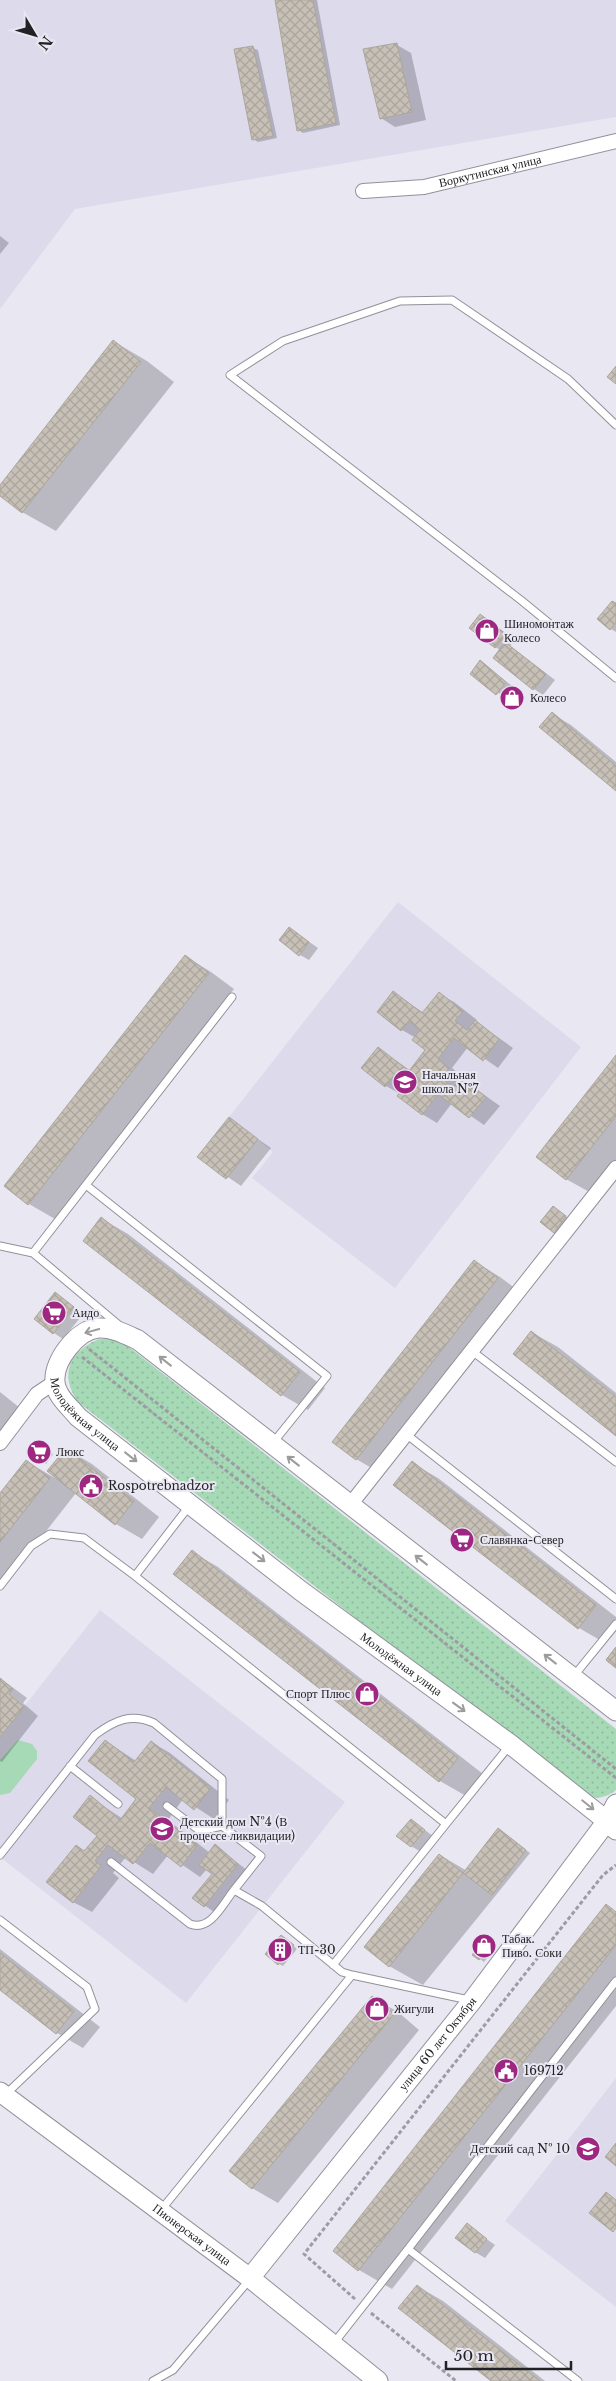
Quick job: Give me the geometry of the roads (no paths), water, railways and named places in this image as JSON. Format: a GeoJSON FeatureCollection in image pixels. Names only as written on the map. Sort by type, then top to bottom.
{"type":"FeatureCollection","features":[{"type":"Feature","properties":{"kind":"main road","name":"Молодёжная улица"},"geometry":{"type":"LineString","coordinates":[[613,1818],[302,1591],[78,1417],[62,1398],[55,1382],[58,1364],[77,1346],[84,1333],[97,1328],[116,1330],[138,1340],[616,1711]]}},
{"type":"Feature","properties":{"kind":"main road","name":"улица 60 лет Октября"},"geometry":{"type":"LineString","coordinates":[[250,2278],[472,2001],[613,1818]]}},
{"type":"Feature","properties":{"kind":"main road","name":"Пионерская улица"},"geometry":{"type":"LineString","coordinates":[[2,2094],[250,2278],[378,2381]]}},
{"type":"Feature","properties":{"kind":"street","name":"Воркутинская улица"},"geometry":{"type":"LineString","coordinates":[[363,191],[424,187],[616,141]]}},
{"type":"Feature","properties":{"kind":"street"},"geometry":{"type":"LineString","coordinates":[[350,1506],[616,1168]]}},
{"type":"Feature","properties":{"kind":"street"},"geometry":{"type":"LineString","coordinates":[[0,1442],[37,1394],[55,1382]]}},
{"type":"Feature","properties":{"kind":"lane"},"geometry":{"type":"LineString","coordinates":[[616,425],[568,379],[452,300],[400,301],[283,340],[230,375],[522,601],[616,678]]}},
{"type":"Feature","properties":{"kind":"lane"},"geometry":{"type":"LineString","coordinates":[[33,1253],[232,997]]}},
{"type":"Feature","properties":{"kind":"lane"},"geometry":{"type":"LineString","coordinates":[[86,1185],[327,1376],[271,1444]]}},
{"type":"Feature","properties":{"kind":"lane"},"geometry":{"type":"LineString","coordinates":[[0,1246],[33,1253],[138,1340]]}},
{"type":"Feature","properties":{"kind":"lane"},"geometry":{"type":"LineString","coordinates":[[472,1351],[616,1462]]}},
{"type":"Feature","properties":{"kind":"lane"},"geometry":{"type":"LineString","coordinates":[[406,1434],[616,1599]]}},
{"type":"Feature","properties":{"kind":"lane"},"geometry":{"type":"LineString","coordinates":[[135,1576],[191,1504]]}},
{"type":"Feature","properties":{"kind":"lane"},"geometry":{"type":"LineString","coordinates":[[0,1586],[31,1546],[50,1534],[84,1538],[135,1576],[446,1824]]}},
{"type":"Feature","properties":{"kind":"lane"},"geometry":{"type":"LineString","coordinates":[[573,1677],[616,1624]]}},
{"type":"Feature","properties":{"kind":"lane"},"geometry":{"type":"LineString","coordinates":[[0,1855],[95,1735],[116,1721],[142,1718],[154,1723],[222,1779],[222,1826]]}},
{"type":"Feature","properties":{"kind":"lane"},"geometry":{"type":"LineString","coordinates":[[333,1965],[510,1744]]}},
{"type":"Feature","properties":{"kind":"lane"},"geometry":{"type":"LineString","coordinates":[[70,1766],[118,1804]]}},
{"type":"Feature","properties":{"kind":"lane"},"geometry":{"type":"LineString","coordinates":[[167,1806],[200,1831],[222,1826]]}},
{"type":"Feature","properties":{"kind":"lane"},"geometry":{"type":"LineString","coordinates":[[111,1862],[190,1924],[197,1927],[209,1923],[261,1856],[222,1826]]}},
{"type":"Feature","properties":{"kind":"lane"},"geometry":{"type":"LineString","coordinates":[[234,1890],[262,1906],[342,1972],[472,2001]]}},
{"type":"Feature","properties":{"kind":"lane"},"geometry":{"type":"LineString","coordinates":[[0,1920],[87,1987],[95,2009],[2,2094]]}},
{"type":"Feature","properties":{"kind":"lane"},"geometry":{"type":"LineString","coordinates":[[159,2212],[352,1975]]}},
{"type":"Feature","properties":{"kind":"lane"},"geometry":{"type":"LineString","coordinates":[[333,2344],[616,1981]]}},
{"type":"Feature","properties":{"kind":"lane"},"geometry":{"type":"LineString","coordinates":[[408,2249],[578,2381]]}},
{"type":"Feature","properties":{"kind":"lane"},"geometry":{"type":"LineString","coordinates":[[153,2381],[173,2370],[250,2278]]}},
{"type":"Feature","properties":{"kind":"place","name":"Шиномонтаж Колесо"},"geometry":{"type":"Point","coordinates":[487,631]}},
{"type":"Feature","properties":{"kind":"place","name":"Колесо"},"geometry":{"type":"Point","coordinates":[512,698]}},
{"type":"Feature","properties":{"kind":"place","name":"Начальная школа №7"},"geometry":{"type":"Point","coordinates":[405,1082]}},
{"type":"Feature","properties":{"kind":"place","name":"Аидо"},"geometry":{"type":"Point","coordinates":[54,1313]}},
{"type":"Feature","properties":{"kind":"place","name":"Люкс"},"geometry":{"type":"Point","coordinates":[39,1452]}},
{"type":"Feature","properties":{"kind":"place","name":"Rospotrebnadzor"},"geometry":{"type":"Point","coordinates":[91,1486]}},
{"type":"Feature","properties":{"kind":"place","name":"Славянка-Север"},"geometry":{"type":"Point","coordinates":[462,1540]}},
{"type":"Feature","properties":{"kind":"place","name":"Спорт Плюс"},"geometry":{"type":"Point","coordinates":[367,1694]}},
{"type":"Feature","properties":{"kind":"place","name":"Детский дом №4 (В процессе ликвидации)"},"geometry":{"type":"Point","coordinates":[162,1829]}},
{"type":"Feature","properties":{"kind":"place","name":"Табак. Пиво. Соки"},"geometry":{"type":"Point","coordinates":[484,1946]}},
{"type":"Feature","properties":{"kind":"place","name":"ТП-30"},"geometry":{"type":"Point","coordinates":[280,1950]}},
{"type":"Feature","properties":{"kind":"place","name":"Жигули"},"geometry":{"type":"Point","coordinates":[377,2009]}},
{"type":"Feature","properties":{"kind":"place","name":"169712"},"geometry":{"type":"Point","coordinates":[506,2071]}},
{"type":"Feature","properties":{"kind":"place","name":"Детский сад № 10"},"geometry":{"type":"Point","coordinates":[588,2149]}}]}
